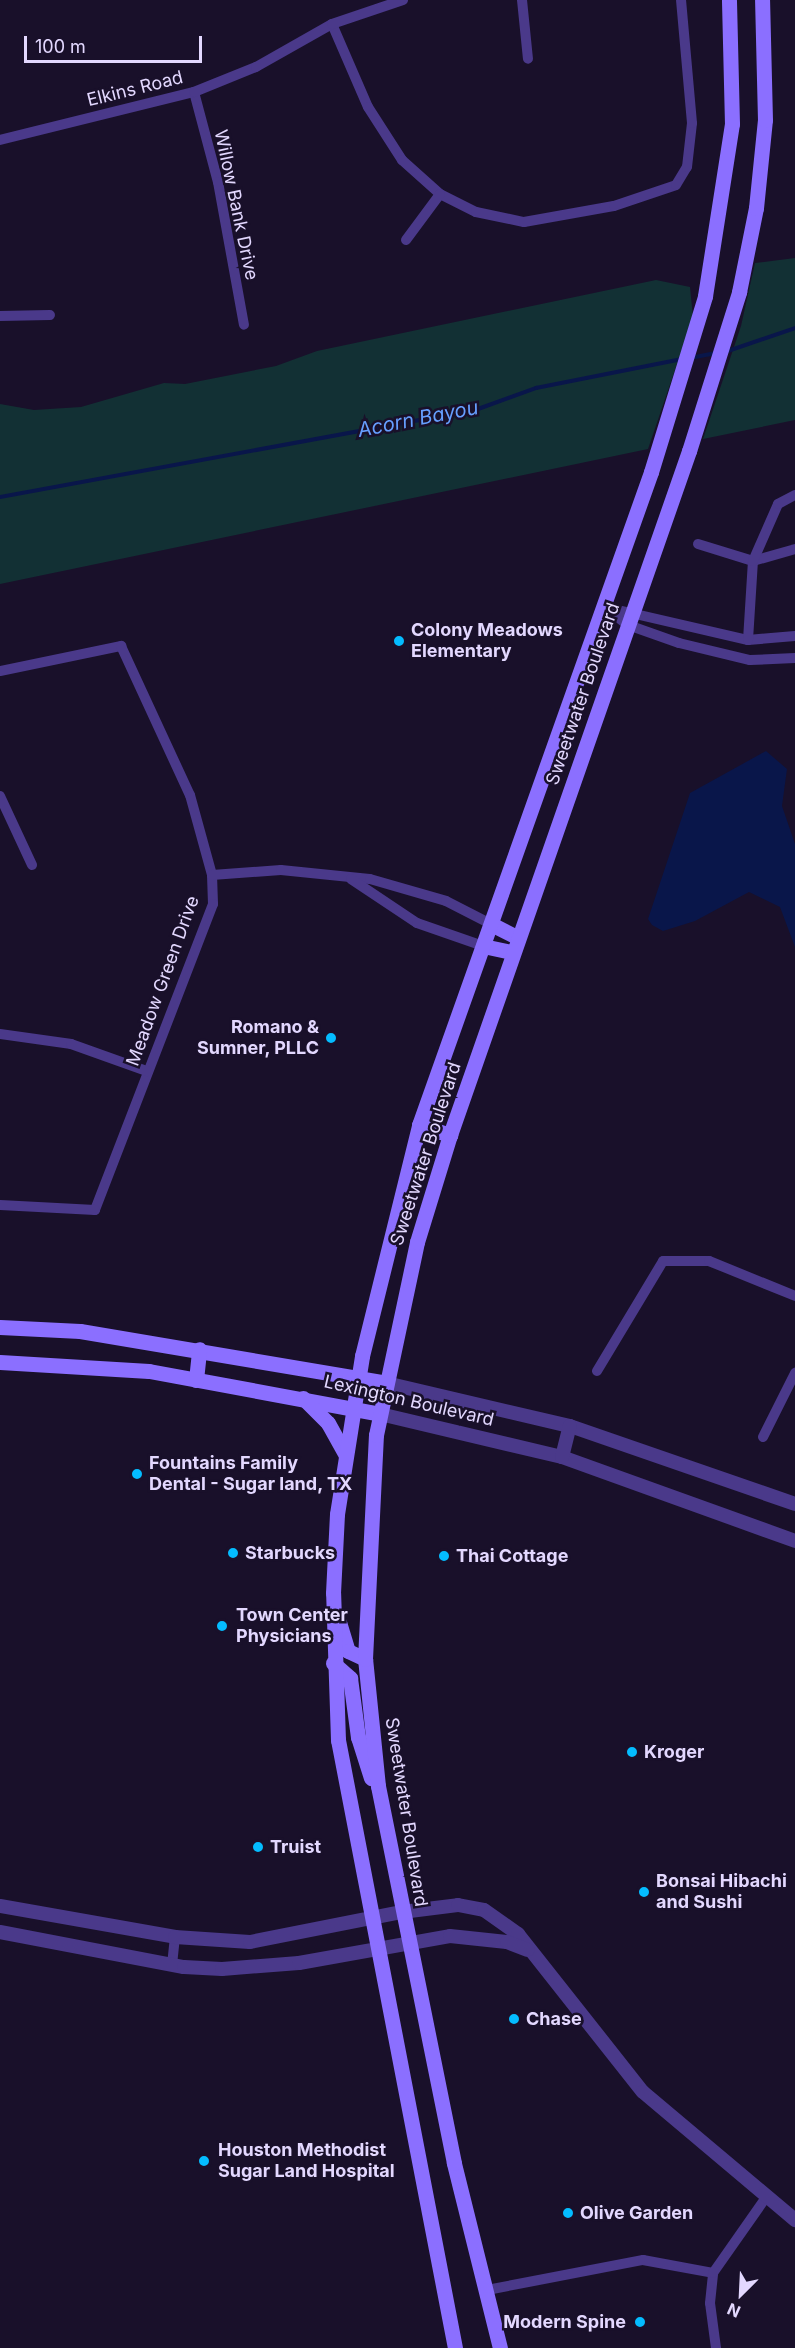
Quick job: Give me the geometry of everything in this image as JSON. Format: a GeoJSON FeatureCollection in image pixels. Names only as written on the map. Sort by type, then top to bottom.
{"type":"FeatureCollection","features":[{"type":"Feature","properties":{"kind":"main road","name":"Sweetwater Boulevard"},"geometry":{"type":"LineString","coordinates":[[455,2348],[338,1740],[333,1663],[333,1593],[345,1454],[358,1377],[419,1125],[604,607],[667,422],[705,296],[732,124],[729,0]]}},
{"type":"Feature","properties":{"kind":"main road","name":"Sweetwater Boulevard"},"geometry":{"type":"LineString","coordinates":[[500,2348],[408,1944],[378,1786],[364,1659],[380,1414],[417,1242],[450,1135],[701,413],[739,292],[756,208],[765,120],[765,25],[762,0]]}},
{"type":"Feature","properties":{"kind":"main road"},"geometry":{"type":"LineString","coordinates":[[765,25],[770,0]]}},
{"type":"Feature","properties":{"kind":"main road"},"geometry":{"type":"LineString","coordinates":[[491,924],[515,944]]}},
{"type":"Feature","properties":{"kind":"main road"},"geometry":{"type":"LineString","coordinates":[[483,946],[515,944]]}},
{"type":"Feature","properties":{"kind":"main road"},"geometry":{"type":"LineString","coordinates":[[419,1125],[450,1135]]}},
{"type":"Feature","properties":{"kind":"main road","name":"Lexington Boulevard"},"geometry":{"type":"LineString","coordinates":[[0,1327],[80,1331],[199,1349],[386,1383]]}},
{"type":"Feature","properties":{"kind":"main road"},"geometry":{"type":"LineString","coordinates":[[196,1380],[199,1349]]}},
{"type":"Feature","properties":{"kind":"main road","name":"Lexington Boulevard"},"geometry":{"type":"LineString","coordinates":[[0,1362],[89,1365],[303,1398],[380,1414]]}},
{"type":"Feature","properties":{"kind":"main road"},"geometry":{"type":"LineString","coordinates":[[303,1398],[328,1423],[345,1454]]}},
{"type":"Feature","properties":{"kind":"main road"},"geometry":{"type":"LineString","coordinates":[[333,1593],[348,1651],[364,1659]]}},
{"type":"Feature","properties":{"kind":"main road"},"geometry":{"type":"LineString","coordinates":[[333,1663],[350,1678],[358,1737],[378,1786]]}},
{"type":"Feature","properties":{"kind":"street","name":"Elkins Road"},"geometry":{"type":"LineString","coordinates":[[0,140],[194,92],[256,67],[332,24],[403,0]]}},
{"type":"Feature","properties":{"kind":"street"},"geometry":{"type":"LineString","coordinates":[[522,0],[528,59]]}},
{"type":"Feature","properties":{"kind":"street"},"geometry":{"type":"LineString","coordinates":[[332,24],[368,107],[402,160],[440,194],[476,212],[524,222],[614,206],[676,185],[687,167],[692,123],[681,0]]}},
{"type":"Feature","properties":{"kind":"street","name":"Willow Bank Drive"},"geometry":{"type":"LineString","coordinates":[[194,92],[218,182],[244,325]]}},
{"type":"Feature","properties":{"kind":"street"},"geometry":{"type":"LineString","coordinates":[[406,240],[440,194]]}},
{"type":"Feature","properties":{"kind":"street"},"geometry":{"type":"LineString","coordinates":[[0,316],[50,315]]}},
{"type":"Feature","properties":{"kind":"street"},"geometry":{"type":"LineString","coordinates":[[748,640],[753,561],[778,504],[795,495]]}},
{"type":"Feature","properties":{"kind":"street"},"geometry":{"type":"LineString","coordinates":[[698,544],[753,561],[795,549]]}},
{"type":"Feature","properties":{"kind":"street"},"geometry":{"type":"LineString","coordinates":[[604,607],[633,610],[748,640],[795,636]]}},
{"type":"Feature","properties":{"kind":"street"},"geometry":{"type":"LineString","coordinates":[[604,607],[628,625],[750,660],[795,657]]}},
{"type":"Feature","properties":{"kind":"street","name":"Meadow Green Drive"},"geometry":{"type":"LineString","coordinates":[[0,671],[122,646],[190,795],[212,875],[213,904],[95,1210],[0,1205]]}},
{"type":"Feature","properties":{"kind":"street"},"geometry":{"type":"LineString","coordinates":[[0,796],[32,865]]}},
{"type":"Feature","properties":{"kind":"street"},"geometry":{"type":"LineString","coordinates":[[212,875],[281,870],[403,887],[491,924]]}},
{"type":"Feature","properties":{"kind":"street"},"geometry":{"type":"LineString","coordinates":[[350,878],[417,922],[483,946]]}},
{"type":"Feature","properties":{"kind":"street"},"geometry":{"type":"LineString","coordinates":[[0,1034],[71,1044],[147,1071]]}},
{"type":"Feature","properties":{"kind":"street"},"geometry":{"type":"LineString","coordinates":[[597,1371],[663,1261],[710,1261],[795,1296]]}},
{"type":"Feature","properties":{"kind":"street"},"geometry":{"type":"LineString","coordinates":[[763,1437],[795,1373]]}},
{"type":"Feature","properties":{"kind":"street","name":"Lexington Boulevard"},"geometry":{"type":"LineString","coordinates":[[386,1383],[570,1426],[795,1504]]}},
{"type":"Feature","properties":{"kind":"street","name":"Lexington Boulevard"},"geometry":{"type":"LineString","coordinates":[[380,1414],[562,1457],[795,1541]]}},
{"type":"Feature","properties":{"kind":"street"},"geometry":{"type":"LineString","coordinates":[[562,1457],[570,1426]]}},
{"type":"Feature","properties":{"kind":"street"},"geometry":{"type":"LineString","coordinates":[[0,1906],[175,1937],[250,1942],[372,1921],[402,1912],[458,1905],[484,1910],[518,1934],[528,1950],[644,2092],[795,2220]]}},
{"type":"Feature","properties":{"kind":"street"},"geometry":{"type":"LineString","coordinates":[[0,1932],[171,1965],[257,1967],[378,1951],[408,1944],[467,1936],[528,1950]]}},
{"type":"Feature","properties":{"kind":"street"},"geometry":{"type":"LineString","coordinates":[[171,1965],[175,1937]]}},
{"type":"Feature","properties":{"kind":"street"},"geometry":{"type":"LineString","coordinates":[[716,2348],[710,2303],[713,2273],[767,2196]]}},
{"type":"Feature","properties":{"kind":"street"},"geometry":{"type":"LineString","coordinates":[[487,2290],[644,2260],[713,2273]]}},
{"type":"Feature","properties":{"kind":"green space"},"geometry":{"type":"Polygon","coordinates":[[[795,258],[795,420],[703,439],[741,326],[755,263],[795,258]]]}},
{"type":"Feature","properties":{"kind":"green space"},"geometry":{"type":"Polygon","coordinates":[[[656,280],[690,287],[693,317],[648,449],[0,584],[0,404],[34,410],[81,407],[164,383],[185,384],[276,366],[317,351],[656,280]]]}},
{"type":"Feature","properties":{"kind":"shaded area"},"geometry":{"type":"Polygon","coordinates":[[[766,751],[787,769],[782,806],[795,844],[795,947],[780,907],[749,892],[695,921],[663,931],[652,925],[648,919],[690,793],[766,751]]]}},
{"type":"Feature","properties":{"kind":"waterway","name":"Acorn Bayou"},"geometry":{"type":"LineString","coordinates":[[725,352],[795,328]]}},
{"type":"Feature","properties":{"kind":"waterway","name":"Acorn Bayou"},"geometry":{"type":"LineString","coordinates":[[690,358],[715,353]]}},
{"type":"Feature","properties":{"kind":"waterway","name":"Acorn Bayou"},"geometry":{"type":"LineString","coordinates":[[0,497],[478,409],[536,388],[682,359]]}},
{"type":"Feature","properties":{"kind":"place","name":"Colony Meadows Elementary"},"geometry":{"type":"Point","coordinates":[399,641]}},
{"type":"Feature","properties":{"kind":"place","name":"Romano & Sumner, PLLC"},"geometry":{"type":"Point","coordinates":[331,1038]}},
{"type":"Feature","properties":{"kind":"place","name":"Fountains Family Dental - Sugar land, TX"},"geometry":{"type":"Point","coordinates":[137,1474]}},
{"type":"Feature","properties":{"kind":"place","name":"Starbucks"},"geometry":{"type":"Point","coordinates":[233,1553]}},
{"type":"Feature","properties":{"kind":"place","name":"Thai Cottage"},"geometry":{"type":"Point","coordinates":[444,1556]}},
{"type":"Feature","properties":{"kind":"place","name":"Town Center Physicians"},"geometry":{"type":"Point","coordinates":[222,1626]}},
{"type":"Feature","properties":{"kind":"place","name":"Kroger"},"geometry":{"type":"Point","coordinates":[632,1752]}},
{"type":"Feature","properties":{"kind":"place","name":"Truist"},"geometry":{"type":"Point","coordinates":[258,1847]}},
{"type":"Feature","properties":{"kind":"place","name":"Bonsai Hibachi and Sushi"},"geometry":{"type":"Point","coordinates":[644,1892]}},
{"type":"Feature","properties":{"kind":"place","name":"Chase"},"geometry":{"type":"Point","coordinates":[514,2019]}},
{"type":"Feature","properties":{"kind":"place","name":"Houston Methodist Sugar Land Hospital"},"geometry":{"type":"Point","coordinates":[204,2161]}},
{"type":"Feature","properties":{"kind":"place","name":"Olive Garden"},"geometry":{"type":"Point","coordinates":[568,2213]}},
{"type":"Feature","properties":{"kind":"place","name":"Modern Spine"},"geometry":{"type":"Point","coordinates":[640,2322]}}]}
